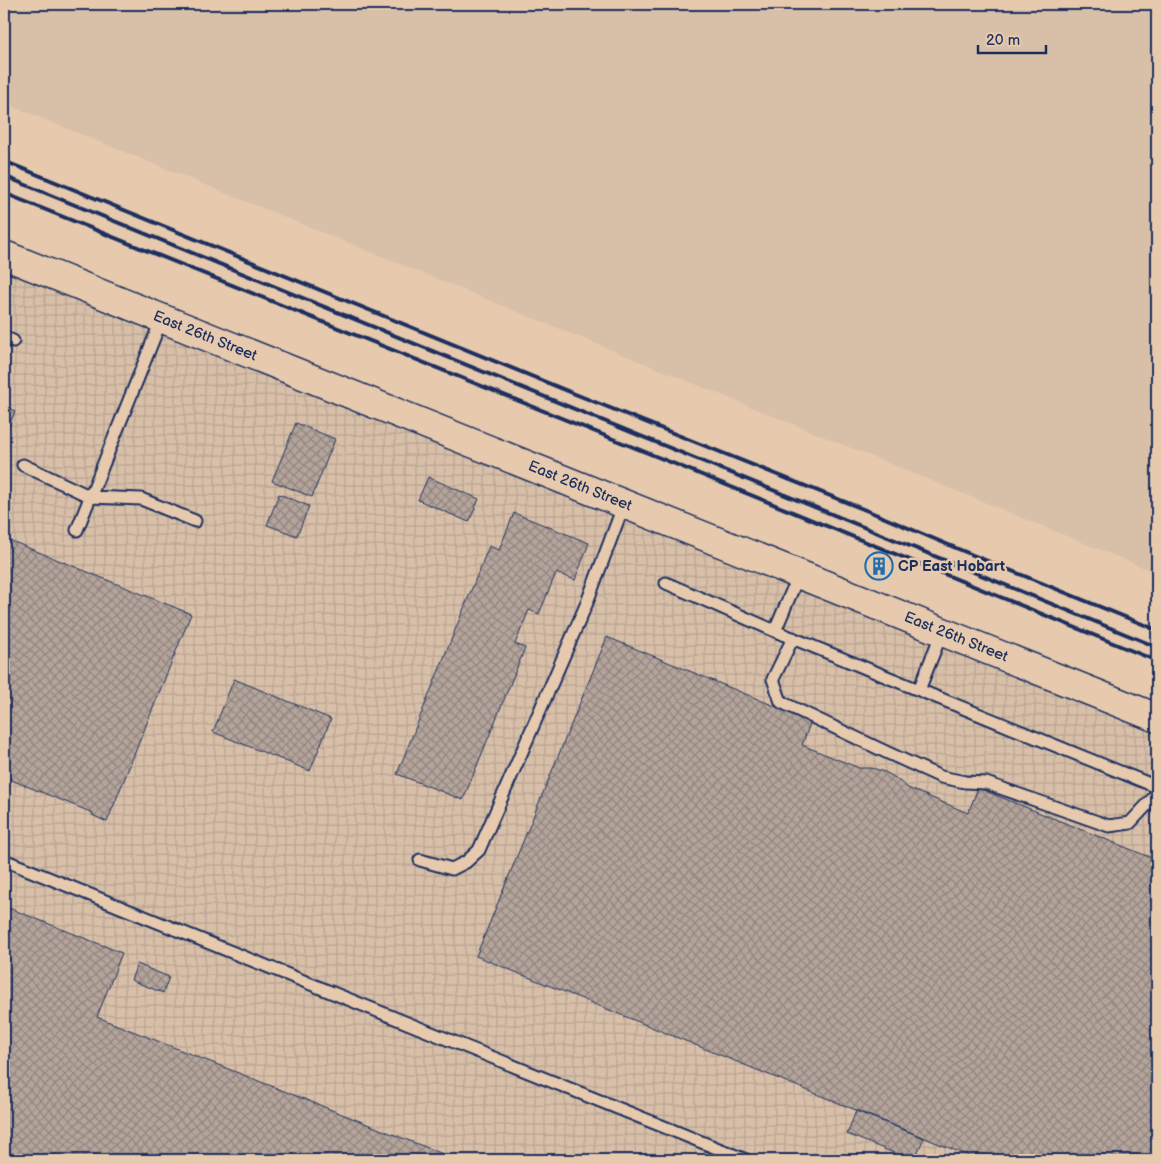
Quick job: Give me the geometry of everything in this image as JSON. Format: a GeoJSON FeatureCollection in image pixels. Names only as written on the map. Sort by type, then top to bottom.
{"type":"FeatureCollection","features":[{"type":"Feature","properties":{"kind":"street","name":"East 26th Street"},"geometry":{"type":"LineString","coordinates":[[4,255],[1157,718]]}},
{"type":"Feature","properties":{"kind":"lane"},"geometry":{"type":"LineString","coordinates":[[77,530],[162,318]]}},
{"type":"Feature","properties":{"kind":"lane"},"geometry":{"type":"LineString","coordinates":[[23,465],[91,497],[141,498],[194,521]]}},
{"type":"Feature","properties":{"kind":"lane"},"geometry":{"type":"LineString","coordinates":[[420,860],[452,869],[466,862],[479,850],[586,605],[624,504]]}},
{"type":"Feature","properties":{"kind":"lane"},"geometry":{"type":"LineString","coordinates":[[775,631],[799,574]]}},
{"type":"Feature","properties":{"kind":"lane"},"geometry":{"type":"LineString","coordinates":[[666,583],[775,631],[1157,788]]}},
{"type":"Feature","properties":{"kind":"lane"},"geometry":{"type":"LineString","coordinates":[[918,690],[942,631]]}},
{"type":"Feature","properties":{"kind":"lane"},"geometry":{"type":"LineString","coordinates":[[793,638],[774,679],[781,702],[888,754],[941,776],[965,782],[986,782],[1108,826],[1130,824],[1157,794]]}},
{"type":"Feature","properties":{"kind":"lane"},"geometry":{"type":"LineString","coordinates":[[4,860],[746,1160]]}},
{"type":"Feature","properties":{"kind":"shaded area"},"geometry":{"type":"Polygon","coordinates":[[[4,4],[1157,4],[1157,573],[4,103],[4,4]]]}},
{"type":"Feature","properties":{"kind":"shaded area"},"geometry":{"type":"Polygon","coordinates":[[[4,240],[1157,702],[1157,1160],[4,1160],[4,240]]]}},
{"type":"Feature","properties":{"kind":"building"},"geometry":{"type":"Polygon","coordinates":[[[4,406],[15,411],[4,439],[4,406]]]}},
{"type":"Feature","properties":{"kind":"building"},"geometry":{"type":"Polygon","coordinates":[[[296,423],[335,439],[312,497],[272,481],[296,423]]]}},
{"type":"Feature","properties":{"kind":"building"},"geometry":{"type":"Polygon","coordinates":[[[428,477],[479,499],[469,522],[418,500],[428,477]]]}},
{"type":"Feature","properties":{"kind":"building"},"geometry":{"type":"Polygon","coordinates":[[[279,494],[309,506],[297,536],[267,525],[279,494]]]}},
{"type":"Feature","properties":{"kind":"building"},"geometry":{"type":"Polygon","coordinates":[[[514,513],[589,543],[575,580],[556,573],[539,614],[529,610],[515,644],[525,648],[463,800],[397,774],[489,546],[499,550],[514,513]]]}},
{"type":"Feature","properties":{"kind":"building"},"geometry":{"type":"Polygon","coordinates":[[[4,538],[191,614],[107,822],[92,815],[93,813],[4,777],[4,538]]]}},
{"type":"Feature","properties":{"kind":"building","name":"CP East Hobart"},"geometry":{"type":"Polygon","coordinates":[[[874,559],[887,564],[884,572],[871,567],[874,559]]]}},
{"type":"Feature","properties":{"kind":"building"},"geometry":{"type":"Polygon","coordinates":[[[607,637],[811,721],[802,745],[859,768],[872,768],[885,772],[908,788],[968,813],[978,788],[1157,860],[1157,1160],[979,1160],[476,956],[607,637]]]}},
{"type":"Feature","properties":{"kind":"building"},"geometry":{"type":"Polygon","coordinates":[[[234,679],[331,719],[310,771],[213,732],[234,679]]]}},
{"type":"Feature","properties":{"kind":"building"},"geometry":{"type":"Polygon","coordinates":[[[4,906],[122,953],[97,1017],[458,1160],[4,1160],[4,906]]]}},
{"type":"Feature","properties":{"kind":"building"},"geometry":{"type":"Polygon","coordinates":[[[137,964],[169,977],[163,993],[131,980],[137,964]]]}},
{"type":"Feature","properties":{"kind":"building"},"geometry":{"type":"Polygon","coordinates":[[[856,1111],[924,1138],[914,1160],[847,1134],[856,1111]]]}},
{"type":"Feature","properties":{"kind":"railway"},"geometry":{"type":"LineString","coordinates":[[4,161],[1157,630]]}},
{"type":"Feature","properties":{"kind":"railway"},"geometry":{"type":"LineString","coordinates":[[4,176],[1157,647]]}},
{"type":"Feature","properties":{"kind":"railway"},"geometry":{"type":"LineString","coordinates":[[4,193],[1157,661]]}},
{"type":"Feature","properties":{"kind":"place","name":"CP East Hobart"},"geometry":{"type":"Point","coordinates":[879,566]}}]}
